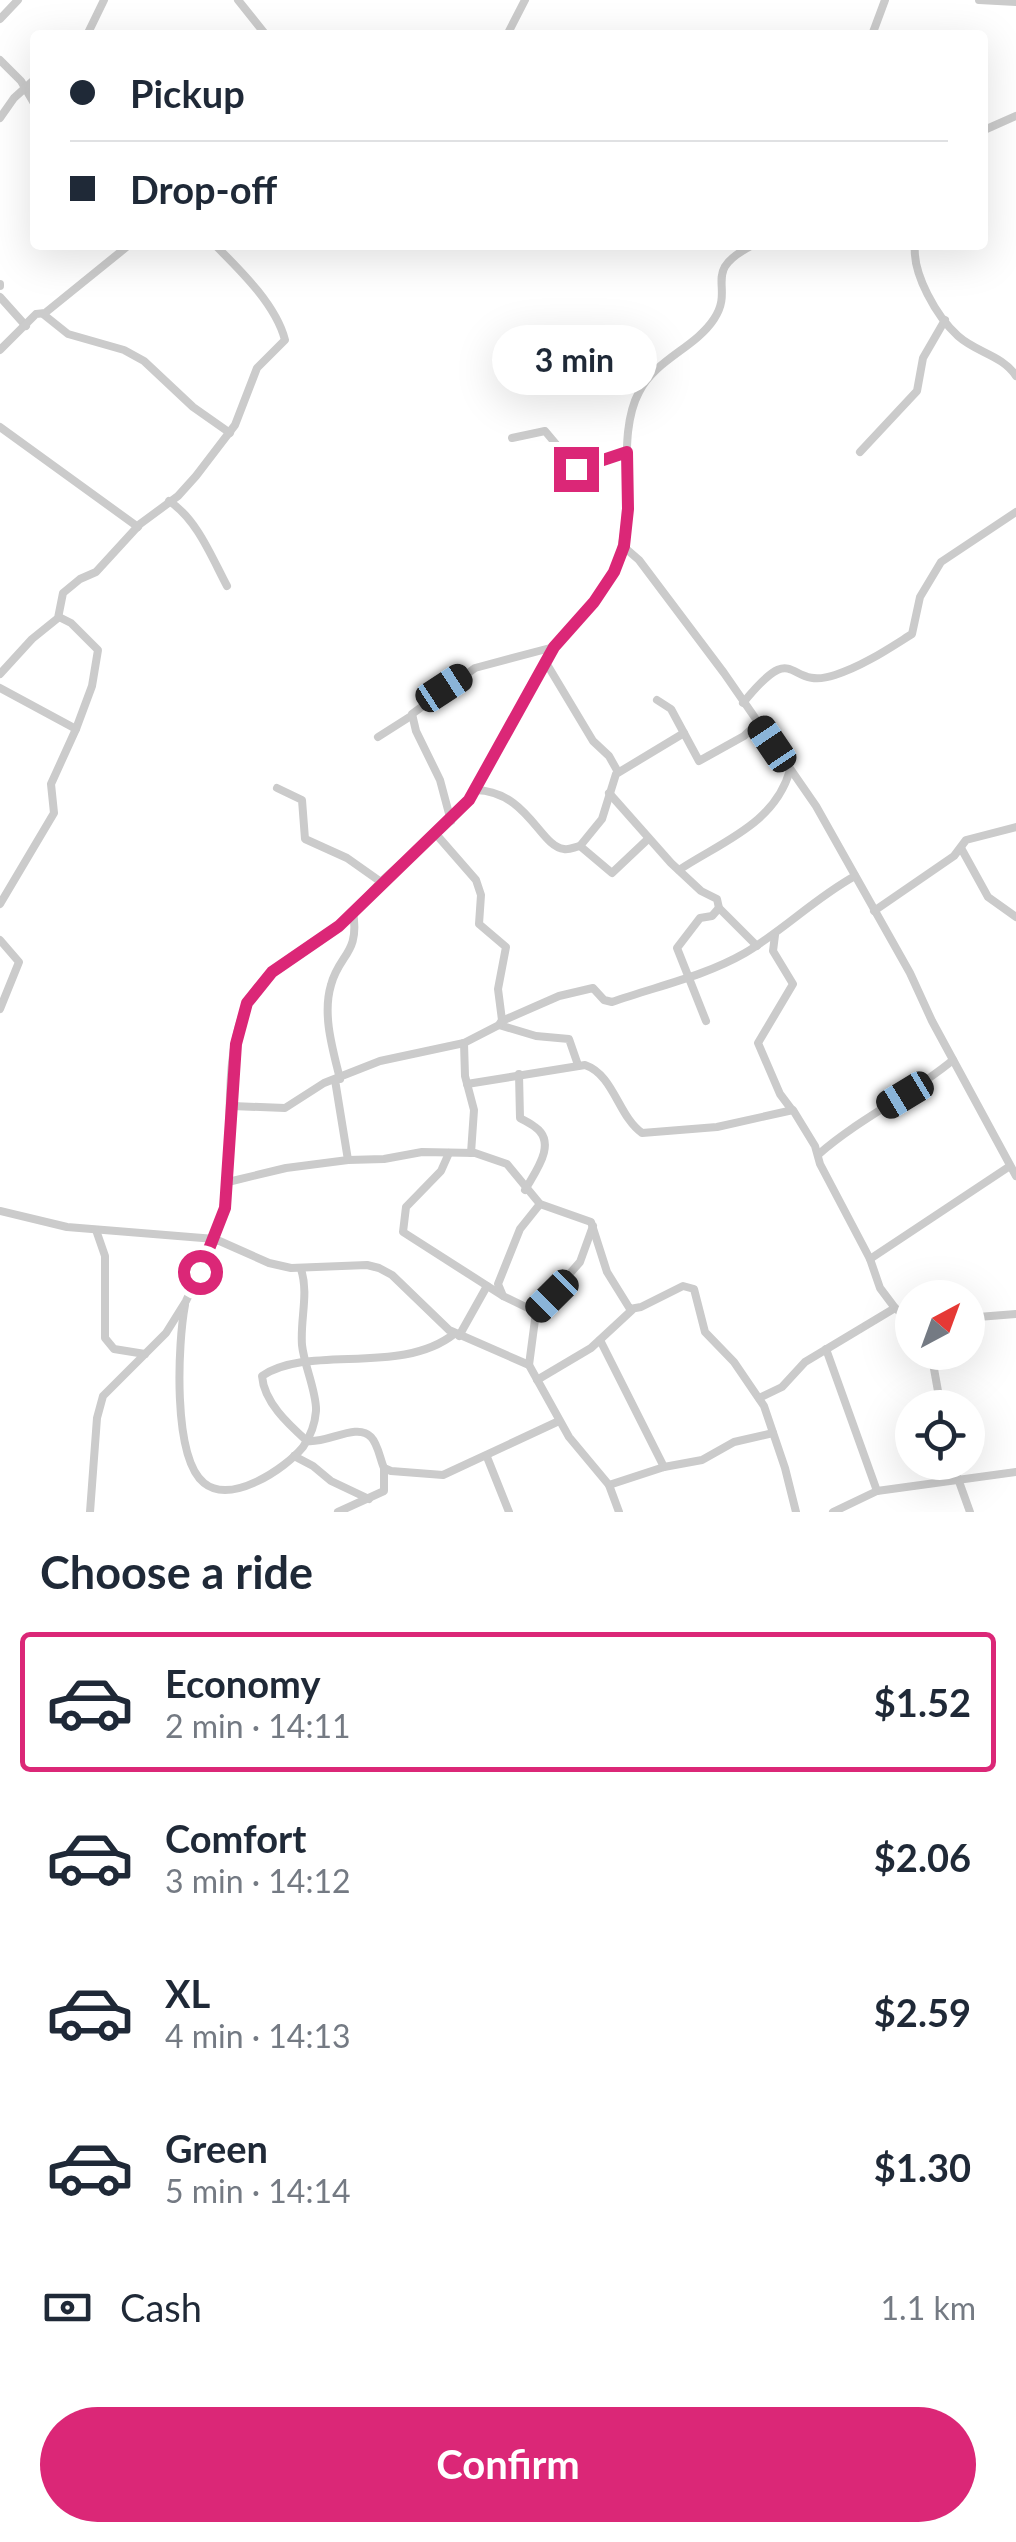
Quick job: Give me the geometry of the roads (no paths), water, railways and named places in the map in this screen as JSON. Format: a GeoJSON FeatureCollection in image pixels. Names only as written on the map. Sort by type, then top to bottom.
{"type":"FeatureCollection","features":[{"type":"Feature","properties":{"kind":"street"},"geometry":{"type":"LineString","coordinates":[[0,19],[18,0]]}},
{"type":"Feature","properties":{"kind":"street"},"geometry":{"type":"LineString","coordinates":[[89,30],[104,0]]}},
{"type":"Feature","properties":{"kind":"street"},"geometry":{"type":"LineString","coordinates":[[238,0],[262,30]]}},
{"type":"Feature","properties":{"kind":"street"},"geometry":{"type":"LineString","coordinates":[[510,30],[525,0]]}},
{"type":"Feature","properties":{"kind":"street"},"geometry":{"type":"LineString","coordinates":[[874,30],[885,0]]}},
{"type":"Feature","properties":{"kind":"street"},"geometry":{"type":"LineString","coordinates":[[979,0],[1016,2]]}},
{"type":"Feature","properties":{"kind":"street"},"geometry":{"type":"LineString","coordinates":[[0,60],[30,97]]}},
{"type":"Feature","properties":{"kind":"street"},"geometry":{"type":"LineString","coordinates":[[0,118],[30,83]]}},
{"type":"Feature","properties":{"kind":"street"},"geometry":{"type":"LineString","coordinates":[[988,129],[1016,116]]}},
{"type":"Feature","properties":{"kind":"street"},"geometry":{"type":"LineString","coordinates":[[43,314],[123,250]]}},
{"type":"Feature","properties":{"kind":"street"},"geometry":{"type":"LineString","coordinates":[[0,674],[58,617],[64,593],[96,572],[138,527],[196,476],[230,433],[244,408],[257,368],[286,338],[250,283],[220,250]]}},
{"type":"Feature","properties":{"kind":"street"},"geometry":{"type":"LineString","coordinates":[[90,1512],[96,1418],[102,1396],[166,1333],[215,1239],[228,1182],[237,1034],[250,998],[272,972],[329,934],[353,912],[450,821],[475,790],[545,661],[604,589],[624,546],[629,499],[627,452],[639,391],[657,367],[707,328],[720,306],[724,266],[743,250]]}},
{"type":"Feature","properties":{"kind":"street"},"geometry":{"type":"LineString","coordinates":[[916,250],[922,277],[958,337],[1003,360],[1016,376]]}},
{"type":"Feature","properties":{"kind":"street"},"geometry":{"type":"LineString","coordinates":[[0,297],[26,326]]}},
{"type":"Feature","properties":{"kind":"street"},"geometry":{"type":"LineString","coordinates":[[0,350],[37,313],[43,314],[68,334],[124,350],[144,361],[192,407],[230,433]]}},
{"type":"Feature","properties":{"kind":"street"},"geometry":{"type":"LineString","coordinates":[[860,452],[917,391],[923,358],[945,320]]}},
{"type":"Feature","properties":{"kind":"street"},"geometry":{"type":"LineString","coordinates":[[0,427],[138,527]]}},
{"type":"Feature","properties":{"kind":"street"},"geometry":{"type":"LineString","coordinates":[[512,438],[545,431],[576,469],[627,452]]}},
{"type":"Feature","properties":{"kind":"street"},"geometry":{"type":"LineString","coordinates":[[170,502],[209,550],[228,586]]}},
{"type":"Feature","properties":{"kind":"street"},"geometry":{"type":"LineString","coordinates":[[743,703],[761,681],[781,666],[789,666],[812,679],[836,675],[871,660],[912,634],[920,597],[940,562],[1016,512]]}},
{"type":"Feature","properties":{"kind":"street"},"geometry":{"type":"LineString","coordinates":[[624,546],[639,560],[807,791],[910,973],[1016,1176]]}},
{"type":"Feature","properties":{"kind":"street"},"geometry":{"type":"LineString","coordinates":[[0,904],[54,813],[51,784],[92,686],[98,650],[71,623],[58,617]]}},
{"type":"Feature","properties":{"kind":"street"},"geometry":{"type":"LineString","coordinates":[[378,737],[475,668],[554,647]]}},
{"type":"Feature","properties":{"kind":"street"},"geometry":{"type":"LineString","coordinates":[[545,661],[594,741],[618,772]]}},
{"type":"Feature","properties":{"kind":"street"},"geometry":{"type":"LineString","coordinates":[[0,688],[76,729]]}},
{"type":"Feature","properties":{"kind":"street"},"geometry":{"type":"LineString","coordinates":[[658,700],[671,709],[701,762],[758,724]]}},
{"type":"Feature","properties":{"kind":"street"},"geometry":{"type":"LineString","coordinates":[[411,716],[440,780],[450,821]]}},
{"type":"Feature","properties":{"kind":"street"},"geometry":{"type":"LineString","coordinates":[[580,846],[602,819],[618,772],[684,733]]}},
{"type":"Feature","properties":{"kind":"street"},"geometry":{"type":"LineString","coordinates":[[679,870],[768,812],[790,770]]}},
{"type":"Feature","properties":{"kind":"street"},"geometry":{"type":"LineString","coordinates":[[277,788],[302,800],[305,839],[347,858],[382,882]]}},
{"type":"Feature","properties":{"kind":"street"},"geometry":{"type":"LineString","coordinates":[[475,790],[508,796],[558,848],[580,846],[614,873],[648,839]]}},
{"type":"Feature","properties":{"kind":"street"},"geometry":{"type":"LineString","coordinates":[[609,793],[648,839],[716,899],[719,908],[758,946]]}},
{"type":"Feature","properties":{"kind":"street"},"geometry":{"type":"LineString","coordinates":[[874,911],[937,869],[969,839],[1016,828]]}},
{"type":"Feature","properties":{"kind":"street"},"geometry":{"type":"LineString","coordinates":[[436,834],[476,880],[481,895],[479,924],[506,947],[498,989],[500,1023]]}},
{"type":"Feature","properties":{"kind":"street"},"geometry":{"type":"LineString","coordinates":[[961,848],[986,894],[1016,917]]}},
{"type":"Feature","properties":{"kind":"street"},"geometry":{"type":"LineString","coordinates":[[232,1106],[285,1108],[380,1061],[464,1043],[578,990],[593,988],[604,1000],[612,1002],[691,978],[758,946],[816,900],[855,876]]}},
{"type":"Feature","properties":{"kind":"street"},"geometry":{"type":"LineString","coordinates":[[1004,908],[1016,903]]}},
{"type":"Feature","properties":{"kind":"street"},"geometry":{"type":"LineString","coordinates":[[706,1021],[677,948],[700,918],[712,916],[719,908]]}},
{"type":"Feature","properties":{"kind":"street"},"geometry":{"type":"LineString","coordinates":[[348,1160],[329,1025],[330,988],[354,938],[353,912]]}},
{"type":"Feature","properties":{"kind":"street"},"geometry":{"type":"LineString","coordinates":[[759,1398],[782,1387],[799,1366],[895,1308],[880,1288],[870,1258],[799,1116],[780,1094],[758,1043],[793,984],[773,951],[775,935]]}},
{"type":"Feature","properties":{"kind":"street"},"geometry":{"type":"LineString","coordinates":[[0,940],[20,962],[0,1009]]}},
{"type":"Feature","properties":{"kind":"street"},"geometry":{"type":"LineString","coordinates":[[500,1023],[536,1036],[569,1038],[578,1065]]}},
{"type":"Feature","properties":{"kind":"street"},"geometry":{"type":"LineString","coordinates":[[464,1043],[462,1058],[474,1110],[471,1153]]}},
{"type":"Feature","properties":{"kind":"street"},"geometry":{"type":"LineString","coordinates":[[818,1154],[953,1060]]}},
{"type":"Feature","properties":{"kind":"street"},"geometry":{"type":"LineString","coordinates":[[468,1084],[591,1066],[601,1074],[640,1133],[717,1127],[792,1110]]}},
{"type":"Feature","properties":{"kind":"street"},"geometry":{"type":"LineString","coordinates":[[519,1074],[520,1118],[538,1129],[546,1144],[525,1190]]}},
{"type":"Feature","properties":{"kind":"street"},"geometry":{"type":"LineString","coordinates":[[228,1182],[286,1168],[422,1152],[471,1153],[506,1164],[540,1204],[590,1220],[606,1272],[632,1310]]}},
{"type":"Feature","properties":{"kind":"street"},"geometry":{"type":"LineString","coordinates":[[448,1153],[437,1175],[406,1206],[403,1232],[536,1312]]}},
{"type":"Feature","properties":{"kind":"street"},"geometry":{"type":"LineString","coordinates":[[870,1258],[1010,1166]]}},
{"type":"Feature","properties":{"kind":"street"},"geometry":{"type":"LineString","coordinates":[[504,1296],[498,1284],[511,1246],[540,1204]]}},
{"type":"Feature","properties":{"kind":"street"},"geometry":{"type":"LineString","coordinates":[[0,1211],[67,1227],[215,1239],[269,1263],[301,1269],[367,1265],[379,1268],[392,1275],[456,1335],[528,1365],[559,1421],[609,1485],[619,1512]]}},
{"type":"Feature","properties":{"kind":"street"},"geometry":{"type":"LineString","coordinates":[[528,1365],[536,1312],[580,1262],[594,1226]]}},
{"type":"Feature","properties":{"kind":"street"},"geometry":{"type":"LineString","coordinates":[[96,1230],[106,1256],[105,1338],[114,1349],[145,1354]]}},
{"type":"Feature","properties":{"kind":"street"},"geometry":{"type":"LineString","coordinates":[[186,1301],[180,1334],[181,1414],[195,1472],[216,1489],[234,1491],[252,1484],[294,1456],[307,1441],[316,1406],[305,1363],[305,1286],[301,1269]]}},
{"type":"Feature","properties":{"kind":"street"},"geometry":{"type":"LineString","coordinates":[[338,1512],[386,1488],[384,1468],[373,1439],[364,1432],[350,1432],[325,1442],[307,1441],[269,1400],[262,1376],[271,1370],[305,1363],[391,1357],[444,1341],[456,1335],[488,1286]]}},
{"type":"Feature","properties":{"kind":"street"},"geometry":{"type":"LineString","coordinates":[[537,1380],[600,1340],[632,1310],[683,1286],[691,1286],[698,1298],[698,1314],[705,1332],[734,1362],[759,1398],[796,1512]]}},
{"type":"Feature","properties":{"kind":"street"},"geometry":{"type":"LineString","coordinates":[[985,1319],[1016,1314]]}},
{"type":"Feature","properties":{"kind":"street"},"geometry":{"type":"LineString","coordinates":[[600,1340],[664,1467]]}},
{"type":"Feature","properties":{"kind":"street"},"geometry":{"type":"LineString","coordinates":[[826,1349],[876,1491]]}},
{"type":"Feature","properties":{"kind":"street"},"geometry":{"type":"LineString","coordinates":[[384,1468],[435,1476],[486,1457],[559,1421]]}},
{"type":"Feature","properties":{"kind":"street"},"geometry":{"type":"LineString","coordinates":[[609,1485],[664,1467],[702,1460],[734,1442],[773,1433]]}},
{"type":"Feature","properties":{"kind":"street"},"geometry":{"type":"LineString","coordinates":[[294,1456],[331,1481],[369,1499]]}},
{"type":"Feature","properties":{"kind":"street"},"geometry":{"type":"LineString","coordinates":[[486,1457],[509,1512]]}},
{"type":"Feature","properties":{"kind":"street"},"geometry":{"type":"LineString","coordinates":[[834,1512],[876,1491],[1016,1472]]}},
{"type":"Feature","properties":{"kind":"street"},"geometry":{"type":"LineString","coordinates":[[956,1481],[970,1512]]}}]}
